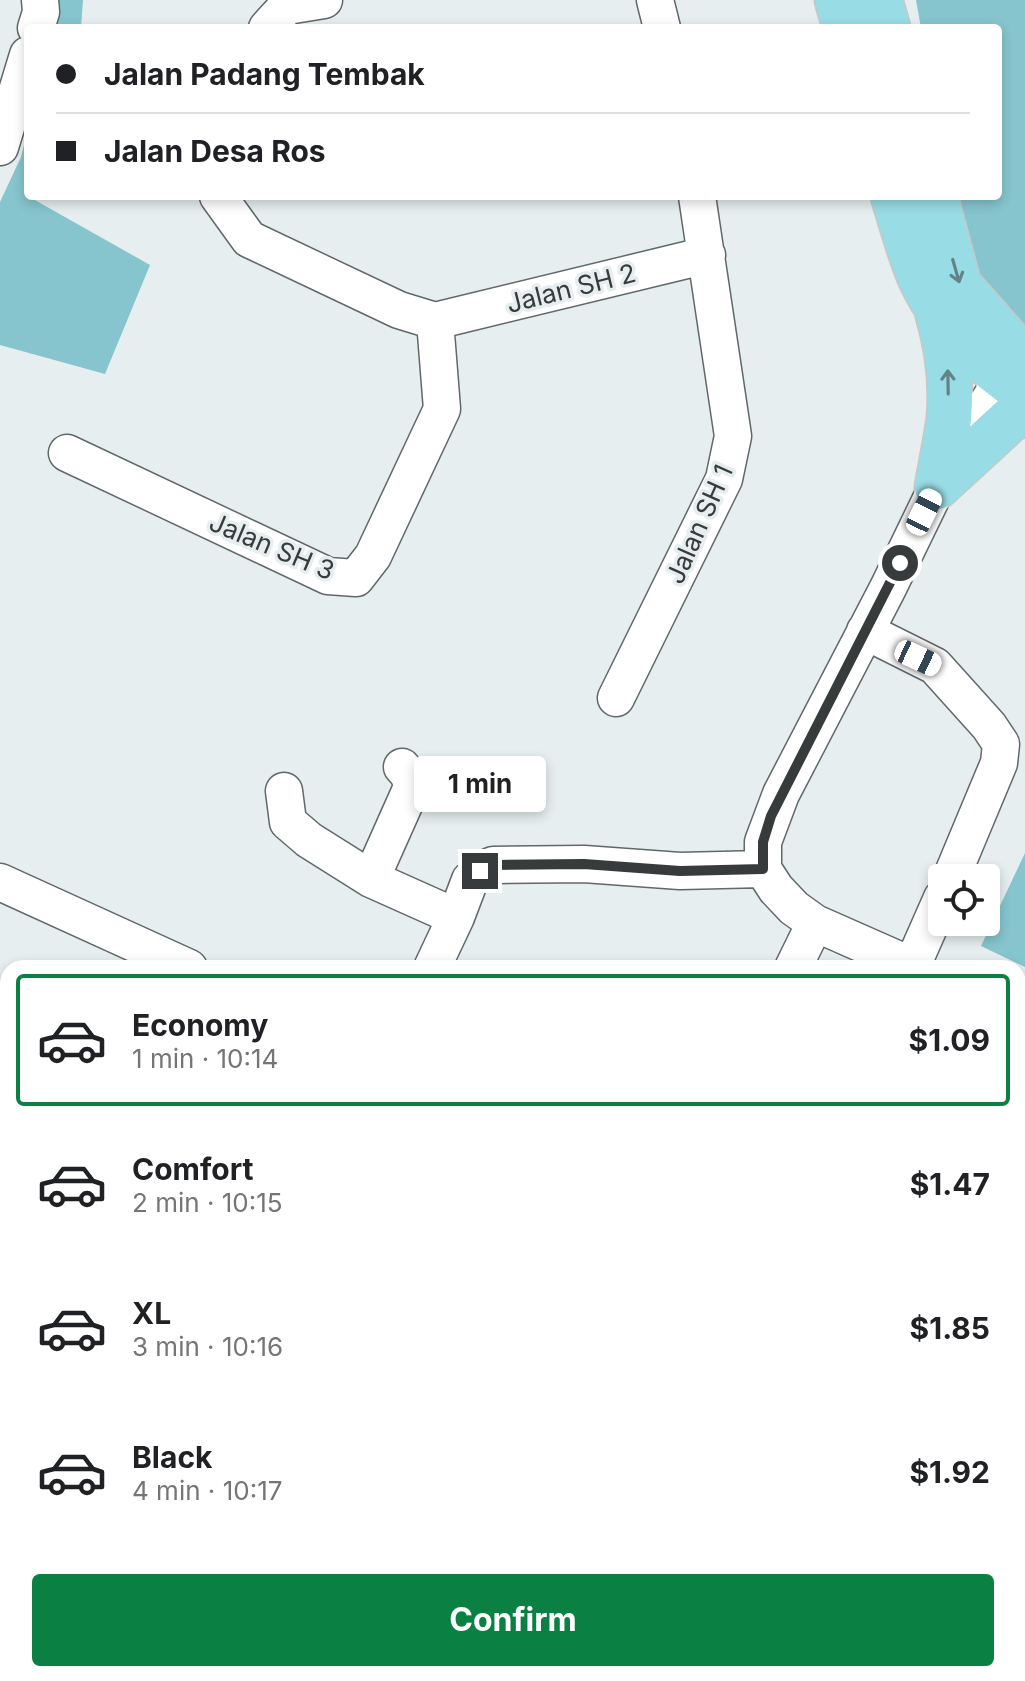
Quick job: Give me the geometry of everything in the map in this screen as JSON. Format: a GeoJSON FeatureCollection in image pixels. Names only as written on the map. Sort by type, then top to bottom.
{"type":"FeatureCollection","features":[{"type":"Feature","properties":{"kind":"main road"},"geometry":{"type":"LineString","coordinates":[[837,0],[844,24]]}},
{"type":"Feature","properties":{"kind":"main road"},"geometry":{"type":"LineString","coordinates":[[880,0],[887,24]]}},
{"type":"Feature","properties":{"kind":"main road"},"geometry":{"type":"LineString","coordinates":[[894,200],[919,275],[935,305],[943,331],[948,365],[949,417],[937,487]]}},
{"type":"Feature","properties":{"kind":"main road"},"geometry":{"type":"LineString","coordinates":[[936,200],[959,285],[1018,370]]}},
{"type":"Feature","properties":{"kind":"main road"},"geometry":{"type":"LineString","coordinates":[[935,305],[979,357],[1018,370]]}},
{"type":"Feature","properties":{"kind":"main road"},"geometry":{"type":"LineString","coordinates":[[937,487],[1012,418],[1025,415]]}},
{"type":"Feature","properties":{"kind":"street"},"geometry":{"type":"LineString","coordinates":[[37,24],[40,0]]}},
{"type":"Feature","properties":{"kind":"street"},"geometry":{"type":"LineString","coordinates":[[271,24],[287,6],[324,0]]}},
{"type":"Feature","properties":{"kind":"street"},"geometry":{"type":"LineString","coordinates":[[655,0],[661,24]]}},
{"type":"Feature","properties":{"kind":"street"},"geometry":{"type":"LineString","coordinates":[[0,147],[24,68]]}},
{"type":"Feature","properties":{"kind":"street"},"geometry":{"type":"LineString","coordinates":[[220,200],[249,239],[399,310],[435,321]]}},
{"type":"Feature","properties":{"kind":"street","name":"Jalan SH 1"},"geometry":{"type":"LineString","coordinates":[[616,698],[724,479],[733,436],[698,200]]}},
{"type":"Feature","properties":{"kind":"street","name":"Jalan SH 2"},"geometry":{"type":"LineString","coordinates":[[435,321],[707,255]]}},
{"type":"Feature","properties":{"kind":"street","name":"Jalan SH 3"},"geometry":{"type":"LineString","coordinates":[[67,453],[328,576],[356,578],[373,556],[442,409],[435,321]]}},
{"type":"Feature","properties":{"kind":"street"},"geometry":{"type":"LineString","coordinates":[[899,960],[815,923],[794,908],[763,869],[763,842],[771,816],[937,487],[1018,370]]}},
{"type":"Feature","properties":{"kind":"street"},"geometry":{"type":"LineString","coordinates":[[865,631],[935,666],[989,726],[1001,744],[999,763],[957,864]]}},
{"type":"Feature","properties":{"kind":"street"},"geometry":{"type":"LineString","coordinates":[[371,879],[412,787],[409,775],[402,767]]}},
{"type":"Feature","properties":{"kind":"street"},"geometry":{"type":"LineString","coordinates":[[284,791],[288,822],[309,840],[371,879],[456,917]]}},
{"type":"Feature","properties":{"kind":"street"},"geometry":{"type":"LineString","coordinates":[[436,960],[470,880],[493,865],[584,864],[680,871],[763,869]]}},
{"type":"Feature","properties":{"kind":"street"},"geometry":{"type":"LineString","coordinates":[[0,882],[171,960]]}},
{"type":"Feature","properties":{"kind":"street"},"geometry":{"type":"LineString","coordinates":[[797,960],[815,923]]}},
{"type":"Feature","properties":{"kind":"street"},"geometry":{"type":"LineString","coordinates":[[918,960],[928,934]]}},
{"type":"Feature","properties":{"kind":"shaded area"},"geometry":{"type":"Polygon","coordinates":[[[54,0],[83,0],[81,24],[52,24],[54,0]]]}},
{"type":"Feature","properties":{"kind":"shaded area"},"geometry":{"type":"Polygon","coordinates":[[[916,0],[1025,0],[1025,335],[975,278],[954,200],[1002,200],[1002,24],[920,24],[916,0]]]}},
{"type":"Feature","properties":{"kind":"shaded area"},"geometry":{"type":"Polygon","coordinates":[[[24,145],[24,200],[35,200],[150,265],[105,374],[0,345],[0,202],[24,145]]]}},
{"type":"Feature","properties":{"kind":"shaded area"},"geometry":{"type":"Polygon","coordinates":[[[1025,853],[1025,960],[1010,960],[981,946],[986,936],[1000,936],[1000,906],[1025,853]]]}},
{"type":"Feature","properties":{"kind":"route"},"geometry":{"type":"LineString","coordinates":[[480,871],[493,865],[584,864],[680,871],[763,869],[763,842],[771,816],[900,563]]}}]}
